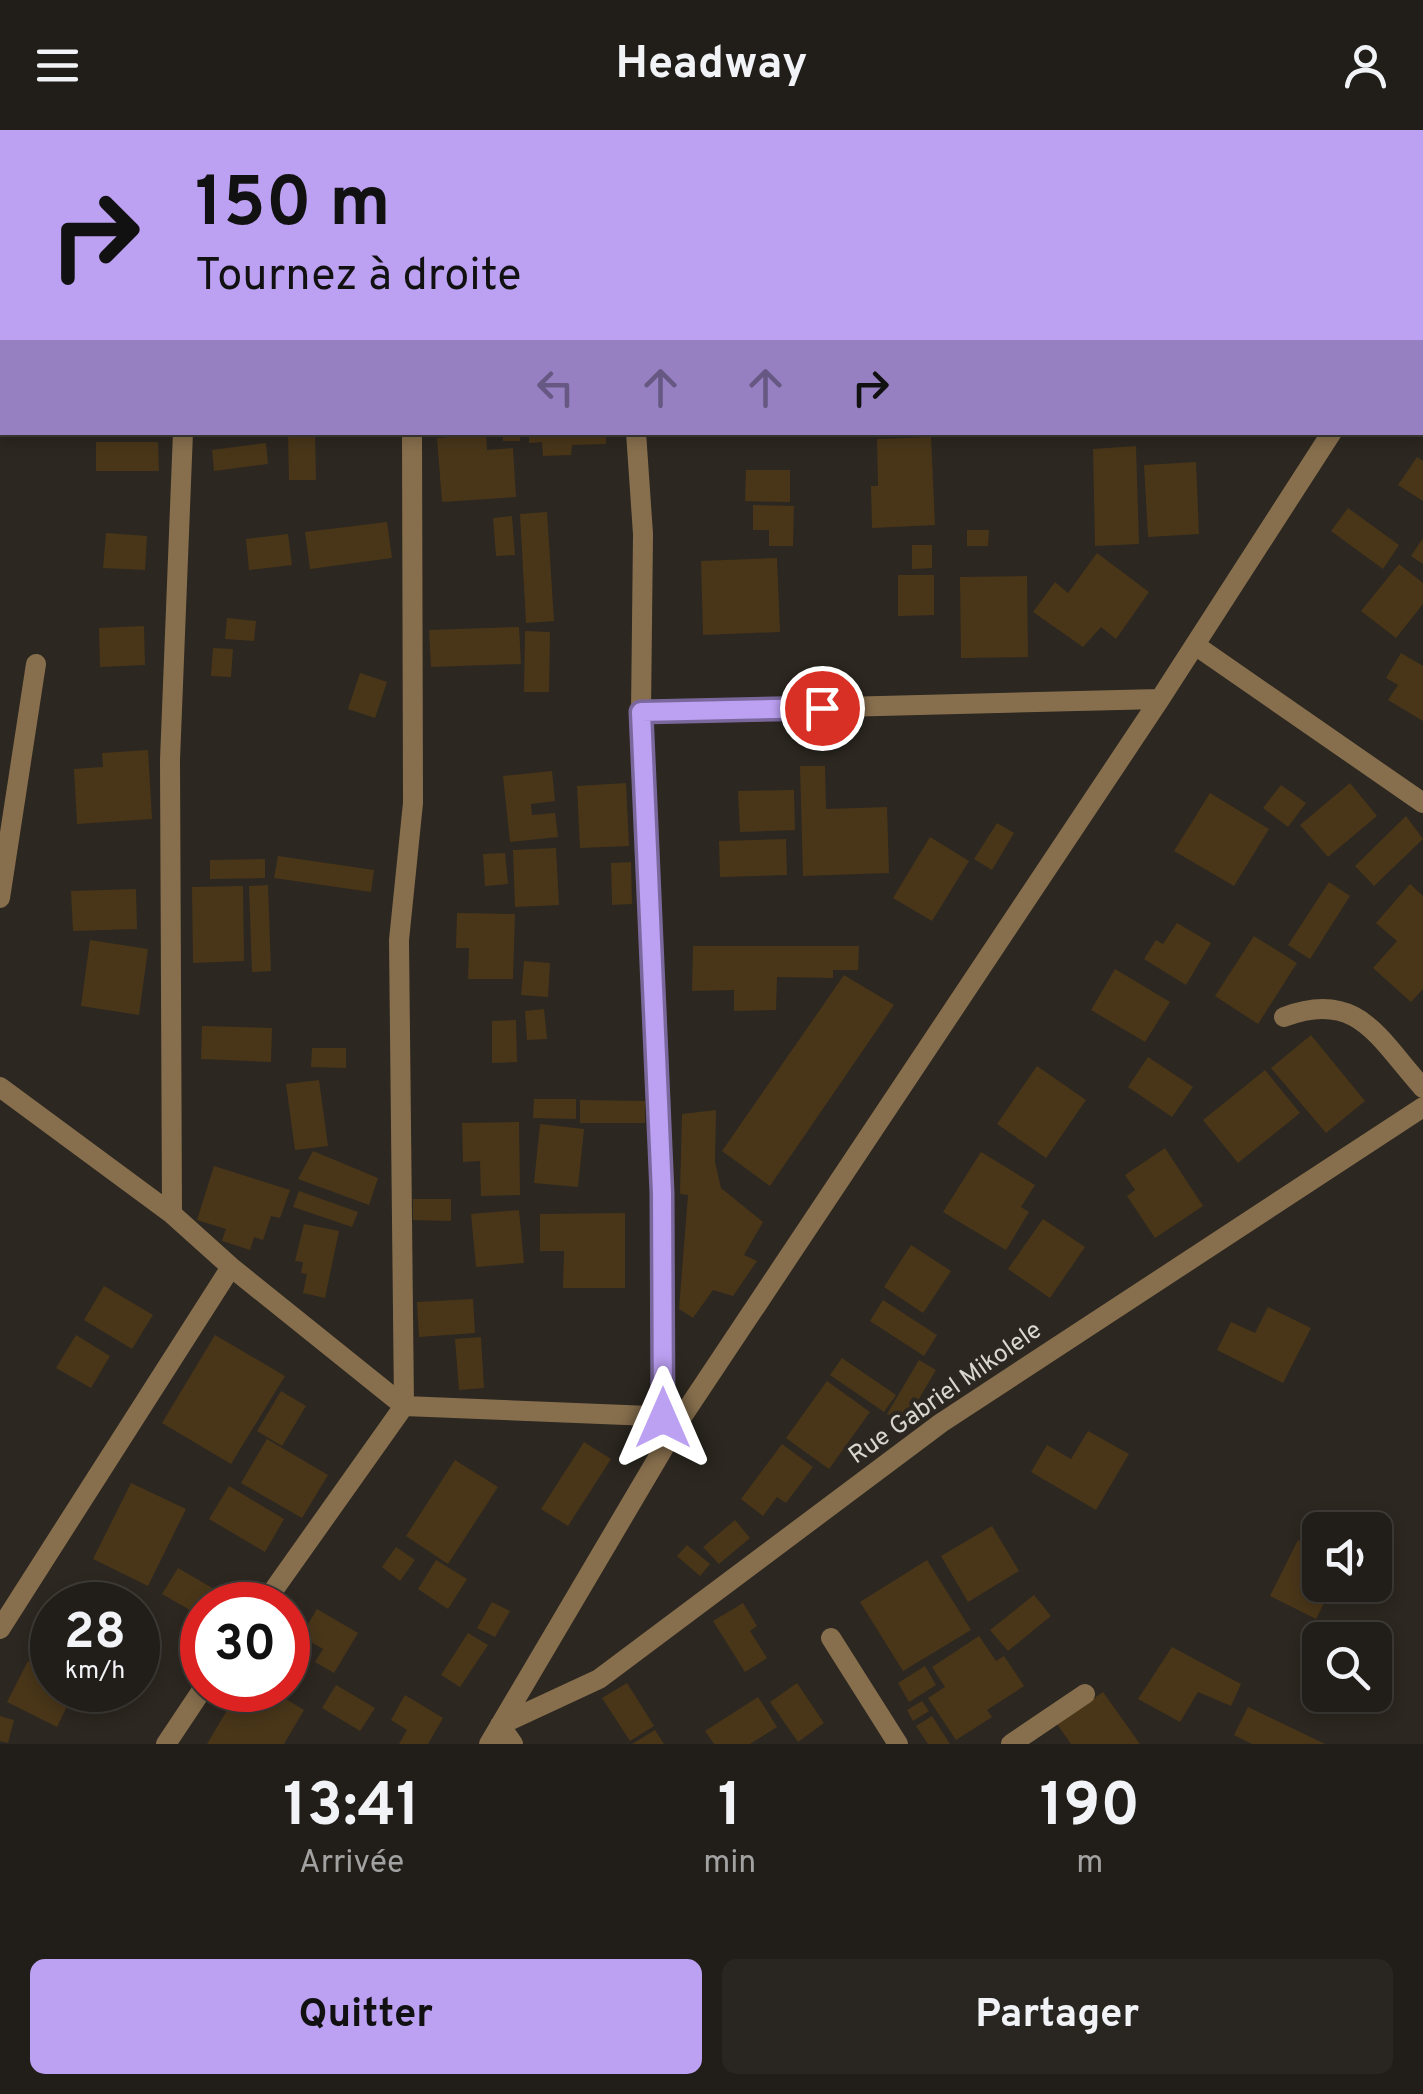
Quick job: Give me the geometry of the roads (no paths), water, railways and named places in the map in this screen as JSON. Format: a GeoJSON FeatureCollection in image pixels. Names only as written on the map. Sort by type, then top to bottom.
{"type":"FeatureCollection","features":[{"type":"Feature","properties":{"kind":"street"},"geometry":{"type":"LineString","coordinates":[[172,1214],[170,760],[183,435]]}},
{"type":"Feature","properties":{"kind":"street"},"geometry":{"type":"LineString","coordinates":[[279,1582],[404,1406],[398,940],[413,803],[412,435]]}},
{"type":"Feature","properties":{"kind":"street"},"geometry":{"type":"LineString","coordinates":[[636,435],[643,534],[641,712],[672,1417]]}},
{"type":"Feature","properties":{"kind":"street"},"geometry":{"type":"LineString","coordinates":[[489,1744],[672,1417],[1160,700],[1330,435]]}},
{"type":"Feature","properties":{"kind":"street"},"geometry":{"type":"LineString","coordinates":[[1195,645],[1423,803]]}},
{"type":"Feature","properties":{"kind":"street"},"geometry":{"type":"LineString","coordinates":[[0,898],[36,664]]}},
{"type":"Feature","properties":{"kind":"street"},"geometry":{"type":"LineString","coordinates":[[641,712],[1160,700]]}},
{"type":"Feature","properties":{"kind":"street"},"geometry":{"type":"LineString","coordinates":[[1284,1017],[1311,1007],[1342,1008],[1368,1026],[1423,1088]]}},
{"type":"Feature","properties":{"kind":"street"},"geometry":{"type":"LineString","coordinates":[[0,1086],[172,1214],[231,1267],[404,1406],[672,1417]]}},
{"type":"Feature","properties":{"kind":"street","name":"Rue Gabriel Mikolele"},"geometry":{"type":"LineString","coordinates":[[500,1724],[599,1679],[941,1423],[1423,1106]]}},
{"type":"Feature","properties":{"kind":"street"},"geometry":{"type":"LineString","coordinates":[[0,1629],[231,1267]]}},
{"type":"Feature","properties":{"kind":"street"},"geometry":{"type":"LineString","coordinates":[[831,1638],[898,1744]]}},
{"type":"Feature","properties":{"kind":"street"},"geometry":{"type":"LineString","coordinates":[[1011,1744],[1085,1694]]}},
{"type":"Feature","properties":{"kind":"street"},"geometry":{"type":"LineString","coordinates":[[166,1744],[187,1712]]}},
{"type":"Feature","properties":{"kind":"street"},"geometry":{"type":"LineString","coordinates":[[500,1724],[513,1744]]}}]}
